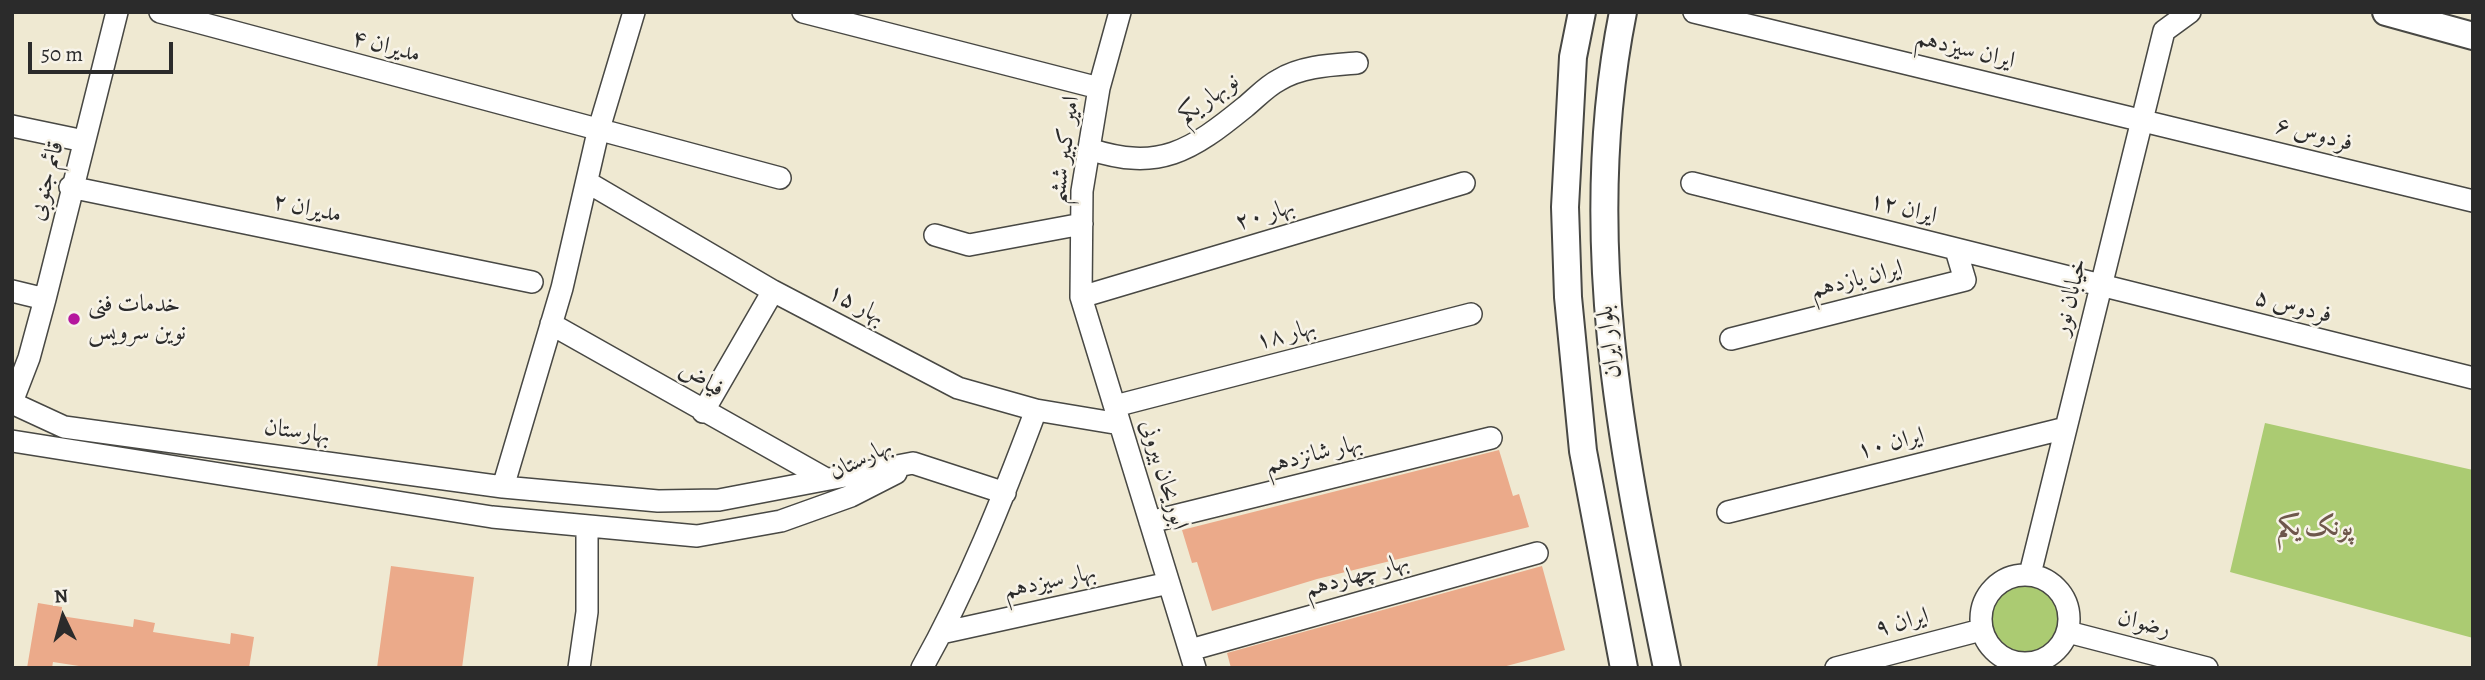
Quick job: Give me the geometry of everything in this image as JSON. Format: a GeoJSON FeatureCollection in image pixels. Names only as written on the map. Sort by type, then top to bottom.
{"type":"FeatureCollection","features":[{"type":"Feature","properties":{"kind":"main road","name":"بلوار ایران"},"geometry":{"type":"LineString","coordinates":[[1582,12],[1573,57],[1565,207],[1568,297],[1583,451],[1625,668]]}},
{"type":"Feature","properties":{"kind":"main road","name":"بلوار ایران"},"geometry":{"type":"LineString","coordinates":[[1623,12],[1608,118],[1602,210],[1605,293],[1618,408],[1635,513],[1667,668]]}},
{"type":"Feature","properties":{"kind":"main road"},"geometry":{"type":"LineString","coordinates":[[2386,12],[2473,36]]}},
{"type":"Feature","properties":{"kind":"street","name":"قائم جنوبی"},"geometry":{"type":"LineString","coordinates":[[12,402],[29,358],[45,299],[117,12]]}},
{"type":"Feature","properties":{"kind":"street","name":"مدیران ۴"},"geometry":{"type":"LineString","coordinates":[[160,12],[598,132],[780,178]]}},
{"type":"Feature","properties":{"kind":"street"},"geometry":{"type":"LineString","coordinates":[[503,487],[551,324],[598,132],[634,12]]}},
{"type":"Feature","properties":{"kind":"street","name":"امیر کبیر ششم"},"geometry":{"type":"LineString","coordinates":[[1081,297],[1082,191],[1099,88],[1120,12]]}},
{"type":"Feature","properties":{"kind":"street","name":"ایران سیزدهم"},"geometry":{"type":"LineString","coordinates":[[1694,12],[2142,120]]}},
{"type":"Feature","properties":{"kind":"street"},"geometry":{"type":"LineString","coordinates":[[2160,22],[2190,12]]}},
{"type":"Feature","properties":{"kind":"street"},"geometry":{"type":"LineString","coordinates":[[815,14],[1099,88]]}},
{"type":"Feature","properties":{"kind":"street","name":"خیابان نور"},"geometry":{"type":"LineString","coordinates":[[2030,574],[2142,120],[2160,22]]}},
{"type":"Feature","properties":{"kind":"street","name":"نوبهار یکم"},"geometry":{"type":"LineString","coordinates":[[1089,149],[1120,159],[1140,160],[1167,156],[1189,148],[1227,122],[1279,79],[1320,66],[1357,63]]}},
{"type":"Feature","properties":{"kind":"street","name":"فردوس ۶"},"geometry":{"type":"LineString","coordinates":[[2142,120],[2473,201]]}},
{"type":"Feature","properties":{"kind":"street"},"geometry":{"type":"LineString","coordinates":[[12,127],[84,141]]}},
{"type":"Feature","properties":{"kind":"street","name":"بهار ۱۵"},"geometry":{"type":"LineString","coordinates":[[587,182],[773,291],[958,388],[1036,410],[1118,416]]}},
{"type":"Feature","properties":{"kind":"street","name":"بهار ۲۰"},"geometry":{"type":"LineString","coordinates":[[1081,297],[1464,183]]}},
{"type":"Feature","properties":{"kind":"street","name":"ایران ۱۲"},"geometry":{"type":"LineString","coordinates":[[1692,183],[2101,286]]}},
{"type":"Feature","properties":{"kind":"street","name":"مدیران ۲"},"geometry":{"type":"LineString","coordinates":[[71,187],[532,282]]}},
{"type":"Feature","properties":{"kind":"street"},"geometry":{"type":"LineString","coordinates":[[935,235],[969,245],[1082,224]]}},
{"type":"Feature","properties":{"kind":"street","name":"ایران یازدهم"},"geometry":{"type":"LineString","coordinates":[[1731,339],[1965,280],[1956,250]]}},
{"type":"Feature","properties":{"kind":"street","name":"فردوس ۵"},"geometry":{"type":"LineString","coordinates":[[2101,286],[2473,378]]}},
{"type":"Feature","properties":{"kind":"street"},"geometry":{"type":"LineString","coordinates":[[12,291],[45,299]]}},
{"type":"Feature","properties":{"kind":"street"},"geometry":{"type":"LineString","coordinates":[[703,412],[773,291]]}},
{"type":"Feature","properties":{"kind":"street","name":"ابوریحان بیرونی"},"geometry":{"type":"LineString","coordinates":[[1081,297],[1193,659]]}},
{"type":"Feature","properties":{"kind":"street","name":"بهار ۱۸"},"geometry":{"type":"LineString","coordinates":[[1118,416],[1471,314]]}},
{"type":"Feature","properties":{"kind":"street","name":"فیاض"},"geometry":{"type":"LineString","coordinates":[[551,324],[826,479]]}},
{"type":"Feature","properties":{"kind":"street","name":"بهارستان"},"geometry":{"type":"LineString","coordinates":[[12,402],[64,427],[503,487],[659,501],[719,500],[913,463]]}},
{"type":"Feature","properties":{"kind":"street"},"geometry":{"type":"LineString","coordinates":[[922,668],[941,633],[1005,493],[1036,410]]}},
{"type":"Feature","properties":{"kind":"street","name":"ایران ۱۰"},"geometry":{"type":"LineString","coordinates":[[1728,512],[2066,428]]}},
{"type":"Feature","properties":{"kind":"street","name":"بهار شانزدهم"},"geometry":{"type":"LineString","coordinates":[[1150,522],[1491,438]]}},
{"type":"Feature","properties":{"kind":"street","name":"بهارستان"},"geometry":{"type":"LineString","coordinates":[[12,441],[344,496],[492,517],[697,536],[781,521],[851,496],[913,463]]}},
{"type":"Feature","properties":{"kind":"street"},"geometry":{"type":"LineString","coordinates":[[913,463],[1005,493]]}},
{"type":"Feature","properties":{"kind":"street"},"geometry":{"type":"LineString","coordinates":[[579,668],[587,612],[587,526]]}},
{"type":"Feature","properties":{"kind":"street","name":"بهار چهاردهم"},"geometry":{"type":"LineString","coordinates":[[1193,659],[1537,553]]}},
{"type":"Feature","properties":{"kind":"street"},"geometry":{"type":"LineString","coordinates":[[2030,574],[2045,579],[2057,588],[2066,601],[2069,616],[2068,632],[2061,645],[2037,665],[2008,660],[1987,643],[1981,630],[1980,615],[1991,589],[2002,580],[2030,574]]}},
{"type":"Feature","properties":{"kind":"street","name":"بهار سیزدهم"},"geometry":{"type":"LineString","coordinates":[[941,633],[1169,583]]}},
{"type":"Feature","properties":{"kind":"street","name":"ایران ۹"},"geometry":{"type":"LineString","coordinates":[[1836,668],[1981,630]]}},
{"type":"Feature","properties":{"kind":"street","name":"رضوان"},"geometry":{"type":"LineString","coordinates":[[2068,632],[2207,668]]}},
{"type":"Feature","properties":{"kind":"green space"},"geometry":{"type":"Polygon","coordinates":[[[2265,423],[2473,470],[2473,638],[2230,572],[2265,423]]]}},
{"type":"Feature","properties":{"kind":"green space"},"geometry":{"type":"Polygon","coordinates":[[[2015,575],[2033,575],[2049,582],[2061,594],[2068,610],[2068,628],[2061,644],[2049,656],[2033,663],[2015,663],[1999,656],[1987,644],[1980,628],[1980,610],[1987,594],[1999,582],[2015,575]]]}},
{"type":"Feature","properties":{"kind":"building"},"geometry":{"type":"Polygon","coordinates":[[[1499,450],[1513,496],[1519,494],[1529,527],[1317,579],[1212,611],[1197,562],[1192,563],[1182,530],[1499,450]]]}},
{"type":"Feature","properties":{"kind":"building"},"geometry":{"type":"Polygon","coordinates":[[[391,566],[474,577],[462,668],[377,668],[391,566]]]}},
{"type":"Feature","properties":{"kind":"building"},"geometry":{"type":"Polygon","coordinates":[[[1542,566],[1565,650],[1499,668],[1231,668],[1227,653],[1542,566]]]}},
{"type":"Feature","properties":{"kind":"building"},"geometry":{"type":"Polygon","coordinates":[[[38,603],[62,607],[61,616],[133,627],[134,619],[155,623],[153,632],[230,644],[231,633],[254,637],[249,668],[92,668],[53,662],[52,668],[27,668],[38,603]]]}},
{"type":"Feature","properties":{"kind":"place","name":"خدمات فنی نوین سرویس"},"geometry":{"type":"Point","coordinates":[74,319]}},
{"type":"Feature","properties":{"kind":"district","name":"پونک یکم"},"geometry":{"type":"Point","coordinates":[2315,529]}}]}
